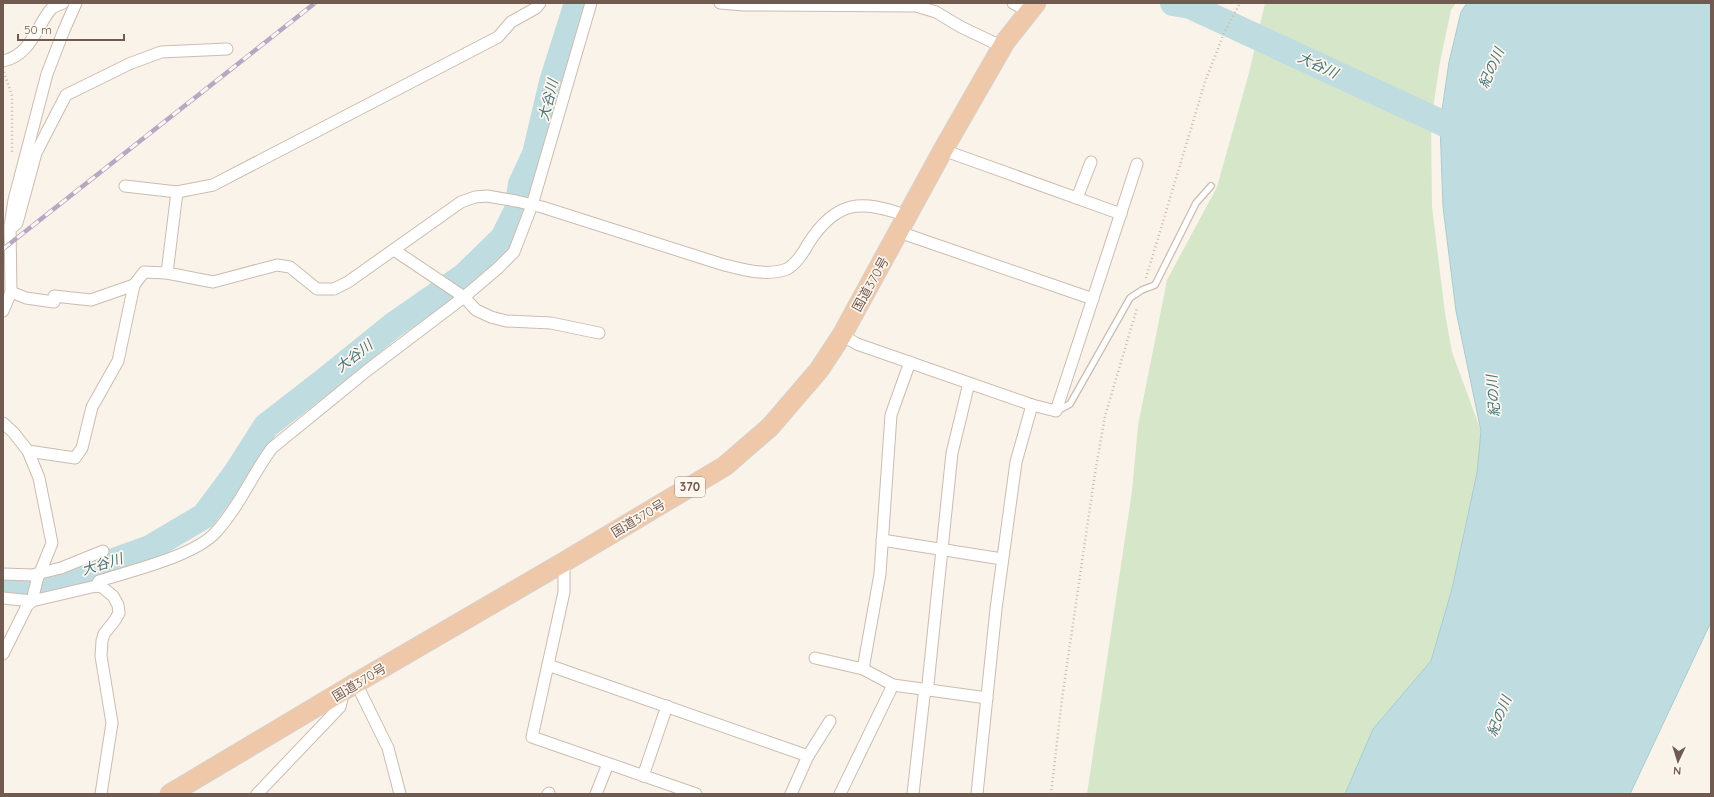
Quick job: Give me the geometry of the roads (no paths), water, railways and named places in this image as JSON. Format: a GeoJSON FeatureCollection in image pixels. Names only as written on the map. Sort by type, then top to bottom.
{"type":"FeatureCollection","features":[{"type":"Feature","properties":{"kind":"highway","name":"国道370号"},"geometry":{"type":"LineString","coordinates":[[170,794],[350,686],[564,562],[725,466],[770,428],[819,370],[842,335],[943,150],[1026,6]]}},
{"type":"Feature","properties":{"kind":"street"},"geometry":{"type":"LineString","coordinates":[[3,61],[12,59],[34,39],[52,8],[63,3]]}},
{"type":"Feature","properties":{"kind":"street"},"geometry":{"type":"LineString","coordinates":[[3,312],[11,292],[10,229],[14,200],[47,74],[75,3]]}},
{"type":"Feature","properties":{"kind":"street"},"geometry":{"type":"LineString","coordinates":[[125,186],[177,192],[213,185],[498,37],[511,22],[536,8],[540,3]]}},
{"type":"Feature","properties":{"kind":"street"},"geometry":{"type":"LineString","coordinates":[[96,586],[99,581],[171,558],[196,546],[215,533],[233,509],[262,461],[272,448],[369,369],[464,297],[514,252],[532,206],[591,3]]}},
{"type":"Feature","properties":{"kind":"street"},"geometry":{"type":"LineString","coordinates":[[720,3],[744,5],[916,6],[936,12],[961,27],[1003,47]]}},
{"type":"Feature","properties":{"kind":"street"},"geometry":{"type":"LineString","coordinates":[[10,229],[18,223],[36,152],[66,95],[129,64],[160,52],[227,49]]}},
{"type":"Feature","properties":{"kind":"street"},"geometry":{"type":"LineString","coordinates":[[943,150],[1121,214]]}},
{"type":"Feature","properties":{"kind":"street"},"geometry":{"type":"LineString","coordinates":[[1077,198],[1091,162]]}},
{"type":"Feature","properties":{"kind":"street"},"geometry":{"type":"LineString","coordinates":[[842,335],[857,344],[1032,405],[1056,411],[1137,164]]}},
{"type":"Feature","properties":{"kind":"street"},"geometry":{"type":"LineString","coordinates":[[167,273],[177,192]]}},
{"type":"Feature","properties":{"kind":"street"},"geometry":{"type":"LineString","coordinates":[[28,452],[75,458],[82,448],[92,407],[118,362],[134,285],[144,272],[167,273],[213,282],[277,265],[290,267],[318,289],[334,289],[348,282],[461,202],[475,197],[487,196],[516,201],[550,210],[721,264],[743,270],[762,272],[776,272],[788,268],[803,253],[817,231],[840,210],[856,206],[878,207],[903,224],[1093,299]]}},
{"type":"Feature","properties":{"kind":"street"},"geometry":{"type":"LineString","coordinates":[[394,250],[464,297],[476,310],[491,317],[506,321],[551,323],[599,333]]}},
{"type":"Feature","properties":{"kind":"street"},"geometry":{"type":"LineString","coordinates":[[11,292],[26,298],[54,302],[54,296],[91,300],[134,285]]}},
{"type":"Feature","properties":{"kind":"street"},"geometry":{"type":"LineString","coordinates":[[863,669],[880,574],[891,415],[910,362]]}},
{"type":"Feature","properties":{"kind":"street"},"geometry":{"type":"LineString","coordinates":[[913,794],[943,549],[952,453],[969,383]]}},
{"type":"Feature","properties":{"kind":"street"},"geometry":{"type":"LineString","coordinates":[[977,794],[1002,559],[1016,462],[1032,405]]}},
{"type":"Feature","properties":{"kind":"street"},"geometry":{"type":"LineString","coordinates":[[3,423],[13,432],[28,452],[39,478],[52,543],[39,576],[33,598],[27,606],[3,654]]}},
{"type":"Feature","properties":{"kind":"street"},"geometry":{"type":"LineString","coordinates":[[882,540],[1002,559]]}},
{"type":"Feature","properties":{"kind":"street"},"geometry":{"type":"LineString","coordinates":[[3,574],[39,576],[103,551]]}},
{"type":"Feature","properties":{"kind":"street"},"geometry":{"type":"LineString","coordinates":[[564,562],[564,592],[532,737],[696,794]]}},
{"type":"Feature","properties":{"kind":"street"},"geometry":{"type":"LineString","coordinates":[[3,598],[33,598],[96,586],[102,587],[113,596],[118,605],[118,613],[115,620],[104,634],[102,641],[101,656],[112,723],[101,794]]}},
{"type":"Feature","properties":{"kind":"street"},"geometry":{"type":"LineString","coordinates":[[815,658],[863,669],[893,685],[987,698]]}},
{"type":"Feature","properties":{"kind":"street"},"geometry":{"type":"LineString","coordinates":[[548,665],[808,756]]}},
{"type":"Feature","properties":{"kind":"street"},"geometry":{"type":"LineString","coordinates":[[840,794],[893,685]]}},
{"type":"Feature","properties":{"kind":"street"},"geometry":{"type":"LineString","coordinates":[[257,794],[340,707],[350,686]]}},
{"type":"Feature","properties":{"kind":"street"},"geometry":{"type":"LineString","coordinates":[[350,686],[388,748],[400,794]]}},
{"type":"Feature","properties":{"kind":"street"},"geometry":{"type":"LineString","coordinates":[[643,776],[667,706]]}},
{"type":"Feature","properties":{"kind":"street"},"geometry":{"type":"LineString","coordinates":[[790,794],[808,756],[830,721]]}},
{"type":"Feature","properties":{"kind":"street"},"geometry":{"type":"LineString","coordinates":[[596,794],[608,764]]}},
{"type":"Feature","properties":{"kind":"lane"},"geometry":{"type":"LineString","coordinates":[[1056,411],[1070,404],[1130,298],[1142,290],[1155,285],[1196,203],[1211,186]]}},
{"type":"Feature","properties":{"kind":"water","name":"紀の川"},"geometry":{"type":"Polygon","coordinates":[[[1467,3],[1711,3],[1711,622],[1630,794],[1345,794],[1373,729],[1431,661],[1452,589],[1477,473],[1481,431],[1456,311],[1443,207],[1440,124],[1449,62],[1461,12],[1467,3]]]}},
{"type":"Feature","properties":{"kind":"waterway","name":"大谷川"},"geometry":{"type":"LineString","coordinates":[[3,584],[10,587],[97,567],[150,548],[204,516],[236,473],[266,426],[392,326],[464,276],[503,238],[517,210],[521,184],[535,154],[552,82],[577,3]]}},
{"type":"Feature","properties":{"kind":"waterway","name":"大谷川"},"geometry":{"type":"LineString","coordinates":[[1173,3],[1190,6],[1462,132]]}},
{"type":"Feature","properties":{"kind":"railway"},"geometry":{"type":"LineString","coordinates":[[3,249],[315,3]]}}]}
